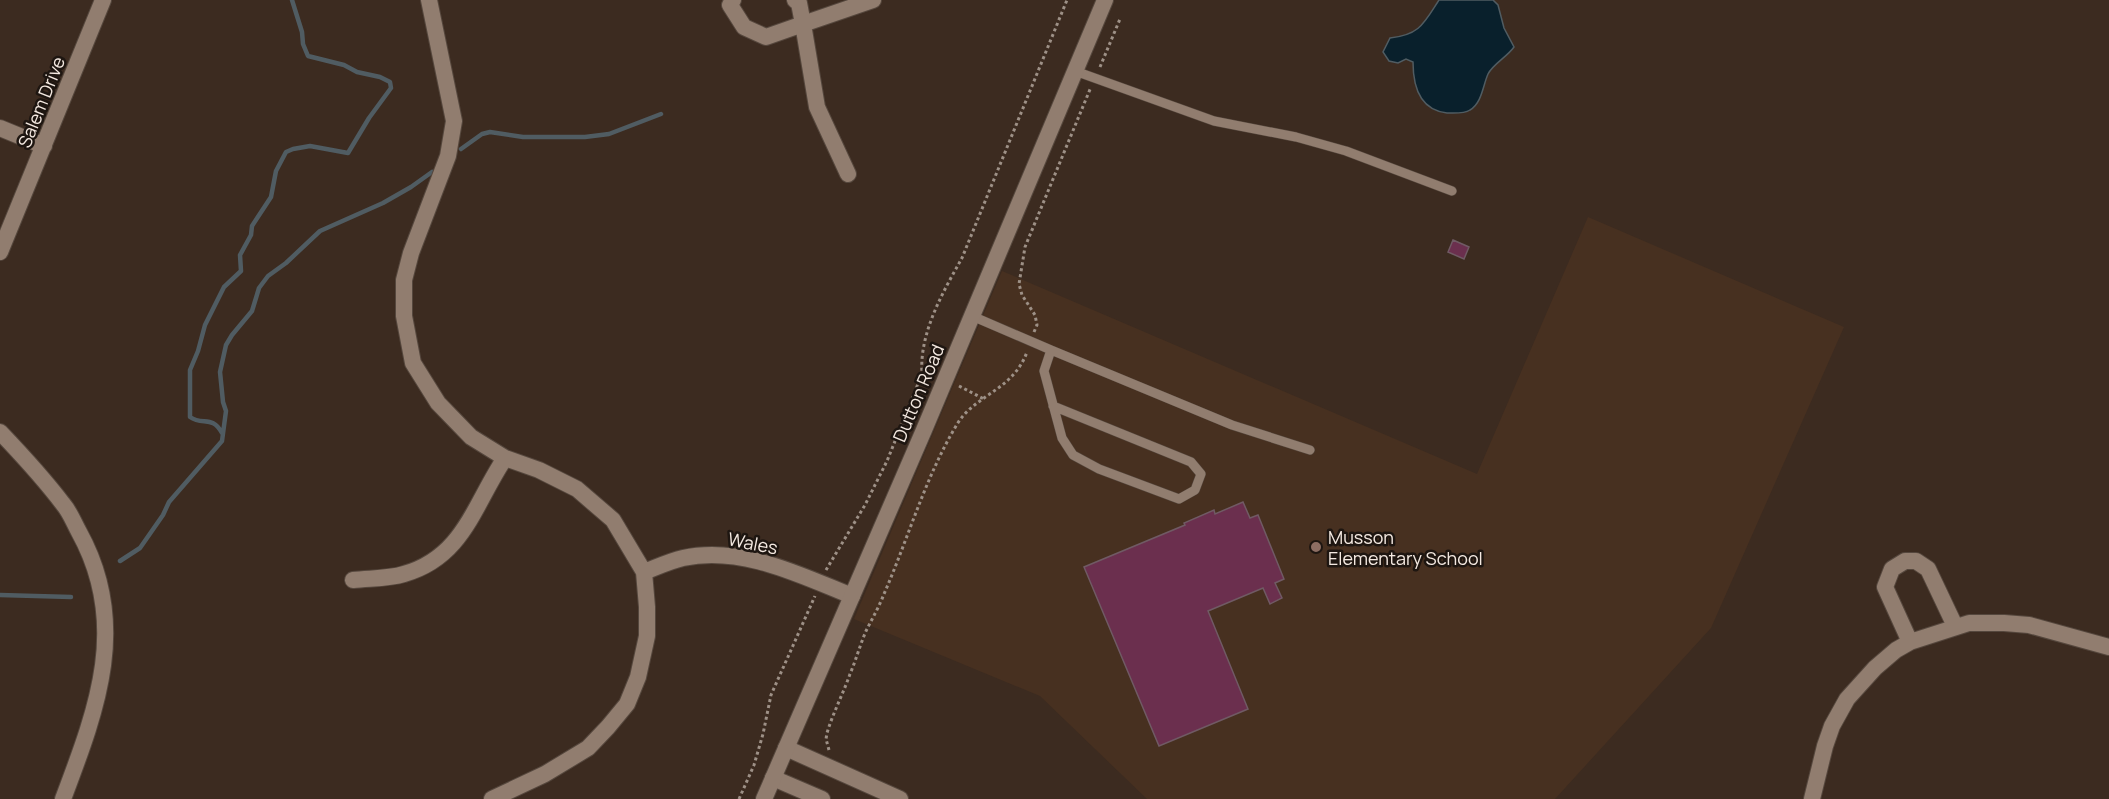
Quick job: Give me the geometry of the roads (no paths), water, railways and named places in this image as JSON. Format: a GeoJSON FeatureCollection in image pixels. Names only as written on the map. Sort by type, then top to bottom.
{"type":"FeatureCollection","features":[{"type":"Feature","properties":{"kind":"street","name":"Salem Drive"},"geometry":{"type":"LineString","coordinates":[[0,252],[104,0]]}},
{"type":"Feature","properties":{"kind":"street"},"geometry":{"type":"LineString","coordinates":[[429,0],[454,121],[448,156],[411,253],[404,280],[404,316],[413,363],[438,403],[471,437],[505,458],[539,470],[577,489],[614,520],[644,572],[647,636],[639,676],[627,704],[588,748],[545,774],[492,799]]}},
{"type":"Feature","properties":{"kind":"street"},"geometry":{"type":"LineString","coordinates":[[733,0],[730,4],[744,27],[766,37],[873,0]]}},
{"type":"Feature","properties":{"kind":"street"},"geometry":{"type":"LineString","coordinates":[[795,0],[799,3],[817,107],[848,174]]}},
{"type":"Feature","properties":{"kind":"street","name":"Dutton Road"},"geometry":{"type":"LineString","coordinates":[[764,799],[1105,0]]}},
{"type":"Feature","properties":{"kind":"street"},"geometry":{"type":"LineString","coordinates":[[0,128],[44,146]]}},
{"type":"Feature","properties":{"kind":"street"},"geometry":{"type":"LineString","coordinates":[[0,432],[65,506],[90,550],[102,590],[107,621],[105,662],[90,729],[63,799]]}},
{"type":"Feature","properties":{"kind":"street"},"geometry":{"type":"LineString","coordinates":[[353,580],[402,575],[425,566],[453,545],[468,524],[505,458]]}},
{"type":"Feature","properties":{"kind":"street","name":"Wales"},"geometry":{"type":"LineString","coordinates":[[644,572],[684,558],[724,555],[764,563],[852,596]]}},
{"type":"Feature","properties":{"kind":"street"},"geometry":{"type":"LineString","coordinates":[[1910,642],[1885,587],[1892,569],[1905,561],[1916,561],[1928,568],[1955,626]]}},
{"type":"Feature","properties":{"kind":"street"},"geometry":{"type":"LineString","coordinates":[[1812,799],[1832,726],[1847,699],[1875,668],[1896,650],[1910,642],[1969,623],[2029,625],[2109,647]]}},
{"type":"Feature","properties":{"kind":"street"},"geometry":{"type":"LineString","coordinates":[[786,748],[900,799]]}},
{"type":"Feature","properties":{"kind":"street"},"geometry":{"type":"LineString","coordinates":[[773,778],[822,799]]}},
{"type":"Feature","properties":{"kind":"lane"},"geometry":{"type":"LineString","coordinates":[[1075,71],[1214,121],[1296,136],[1346,151],[1452,191]]}},
{"type":"Feature","properties":{"kind":"lane"},"geometry":{"type":"LineString","coordinates":[[972,316],[1232,425],[1310,450]]}},
{"type":"Feature","properties":{"kind":"lane"},"geometry":{"type":"LineString","coordinates":[[1051,350],[1044,371],[1053,406],[1062,438],[1073,455],[1099,469],[1179,499],[1195,490],[1201,474],[1191,462],[1053,406]]}},
{"type":"Feature","properties":{"kind":"water"},"geometry":{"type":"Polygon","coordinates":[[[1439,0],[1493,0],[1498,5],[1504,28],[1514,47],[1490,70],[1477,103],[1465,112],[1447,113],[1430,107],[1424,102],[1417,88],[1413,62],[1406,59],[1398,63],[1389,61],[1383,52],[1390,38],[1415,31],[1439,0]]]}},
{"type":"Feature","properties":{"kind":"waterway"},"geometry":{"type":"LineString","coordinates":[[222,433],[215,424],[190,417],[190,370],[205,325],[224,287],[241,271],[240,255],[251,235],[252,226],[271,197],[276,171],[286,152],[293,149],[310,146],[348,153],[391,88],[390,82],[380,77],[308,56],[292,0]]}},
{"type":"Feature","properties":{"kind":"waterway"},"geometry":{"type":"LineString","coordinates":[[461,149],[482,134],[490,132],[523,137],[585,137],[609,134],[661,114]]}},
{"type":"Feature","properties":{"kind":"waterway"},"geometry":{"type":"LineString","coordinates":[[120,561],[140,548],[163,515],[169,502],[222,441],[226,411],[220,372],[226,345],[252,311],[259,288],[268,276],[286,263],[320,231],[383,203],[432,172]]}},
{"type":"Feature","properties":{"kind":"waterway"},"geometry":{"type":"LineString","coordinates":[[0,595],[71,597]]}},
{"type":"Feature","properties":{"kind":"place","name":"Musson Elementary School"},"geometry":{"type":"Point","coordinates":[1316,547]}}]}
